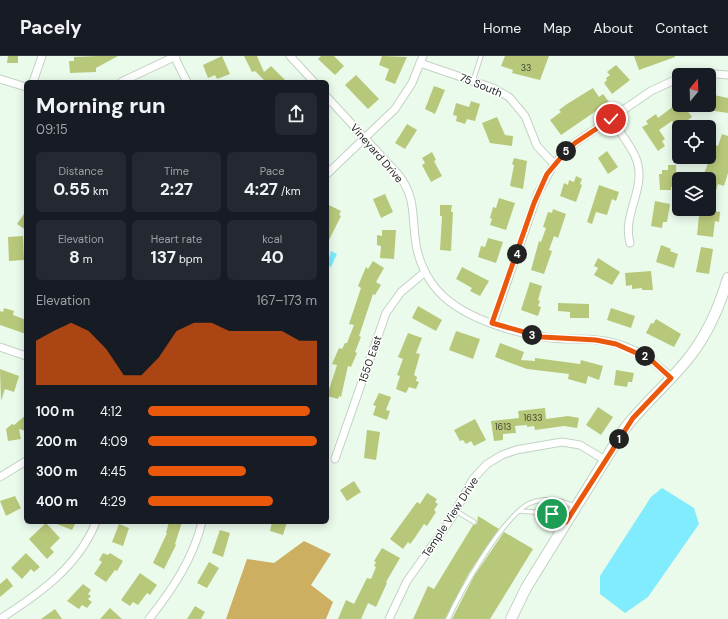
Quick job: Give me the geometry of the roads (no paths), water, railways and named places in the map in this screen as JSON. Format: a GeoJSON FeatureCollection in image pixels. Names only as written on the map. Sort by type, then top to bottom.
{"type":"FeatureCollection","features":[{"type":"Feature","properties":{"kind":"main road"},"geometry":{"type":"LineString","coordinates":[[511,619],[526,588],[605,460],[641,408],[686,362],[706,334],[719,306],[728,278]]}},
{"type":"Feature","properties":{"kind":"street"},"geometry":{"type":"LineString","coordinates":[[34,80],[42,56]]}},
{"type":"Feature","properties":{"kind":"street"},"geometry":{"type":"LineString","coordinates":[[125,80],[175,56],[186,80]]}},
{"type":"Feature","properties":{"kind":"street"},"geometry":{"type":"LineString","coordinates":[[291,56],[312,80]]}},
{"type":"Feature","properties":{"kind":"street"},"geometry":{"type":"LineString","coordinates":[[329,172],[385,120],[402,100],[412,83],[422,59]]}},
{"type":"Feature","properties":{"kind":"street","name":"75 South"},"geometry":{"type":"LineString","coordinates":[[422,59],[498,90],[514,101],[525,116],[537,146],[554,164]]}},
{"type":"Feature","properties":{"kind":"street"},"geometry":{"type":"LineString","coordinates":[[716,74],[728,75]]}},
{"type":"Feature","properties":{"kind":"street"},"geometry":{"type":"LineString","coordinates":[[0,79],[24,86]]}},
{"type":"Feature","properties":{"kind":"street"},"geometry":{"type":"LineString","coordinates":[[492,323],[538,193],[554,164],[575,143],[651,91],[672,81]]}},
{"type":"Feature","properties":{"kind":"street","name":"Vineyard Drive"},"geometry":{"type":"LineString","coordinates":[[329,98],[398,174],[410,193],[414,208],[416,244],[426,272],[436,288],[450,302],[465,312],[492,323],[542,337],[596,340],[616,344],[650,359],[671,378]]}},
{"type":"Feature","properties":{"kind":"street"},"geometry":{"type":"LineString","coordinates":[[611,119],[634,154],[639,170],[639,185],[627,228],[630,243]]}},
{"type":"Feature","properties":{"kind":"street","name":"1550 East"},"geometry":{"type":"LineString","coordinates":[[335,459],[386,313],[401,292],[426,272]]}},
{"type":"Feature","properties":{"kind":"street"},"geometry":{"type":"LineString","coordinates":[[0,347],[24,355]]}},
{"type":"Feature","properties":{"kind":"street","name":"Temple View Drive"},"geometry":{"type":"LineString","coordinates":[[389,619],[407,581],[456,511],[470,484],[480,471],[495,459],[512,451],[568,442],[586,448],[605,460]]}},
{"type":"Feature","properties":{"kind":"street"},"geometry":{"type":"LineString","coordinates":[[0,477],[24,462]]}},
{"type":"Feature","properties":{"kind":"street"},"geometry":{"type":"LineString","coordinates":[[0,619],[40,593],[55,580],[83,546],[95,524]]}},
{"type":"Feature","properties":{"kind":"street"},"geometry":{"type":"LineString","coordinates":[[149,619],[166,597],[181,573],[195,545],[201,524]]}},
{"type":"Feature","properties":{"kind":"lane"},"geometry":{"type":"LineString","coordinates":[[473,81],[481,56]]}},
{"type":"Feature","properties":{"kind":"lane"},"geometry":{"type":"LineString","coordinates":[[448,619],[464,588],[505,524],[512,516],[525,506],[543,500],[564,501],[576,507]]}},
{"type":"Feature","properties":{"kind":"lane"},"geometry":{"type":"LineString","coordinates":[[456,511],[474,522]]}},
{"type":"Feature","properties":{"kind":"lane"},"geometry":{"type":"LineString","coordinates":[[520,511],[546,513],[566,522]]}},
{"type":"Feature","properties":{"kind":"water"},"geometry":{"type":"Polygon","coordinates":[[[331,251],[337,254],[331,267],[329,266],[331,251]]]}},
{"type":"Feature","properties":{"kind":"water"},"geometry":{"type":"Polygon","coordinates":[[[662,488],[694,508],[699,524],[648,597],[625,613],[600,594],[600,576],[651,497],[662,488]]]}}]}
